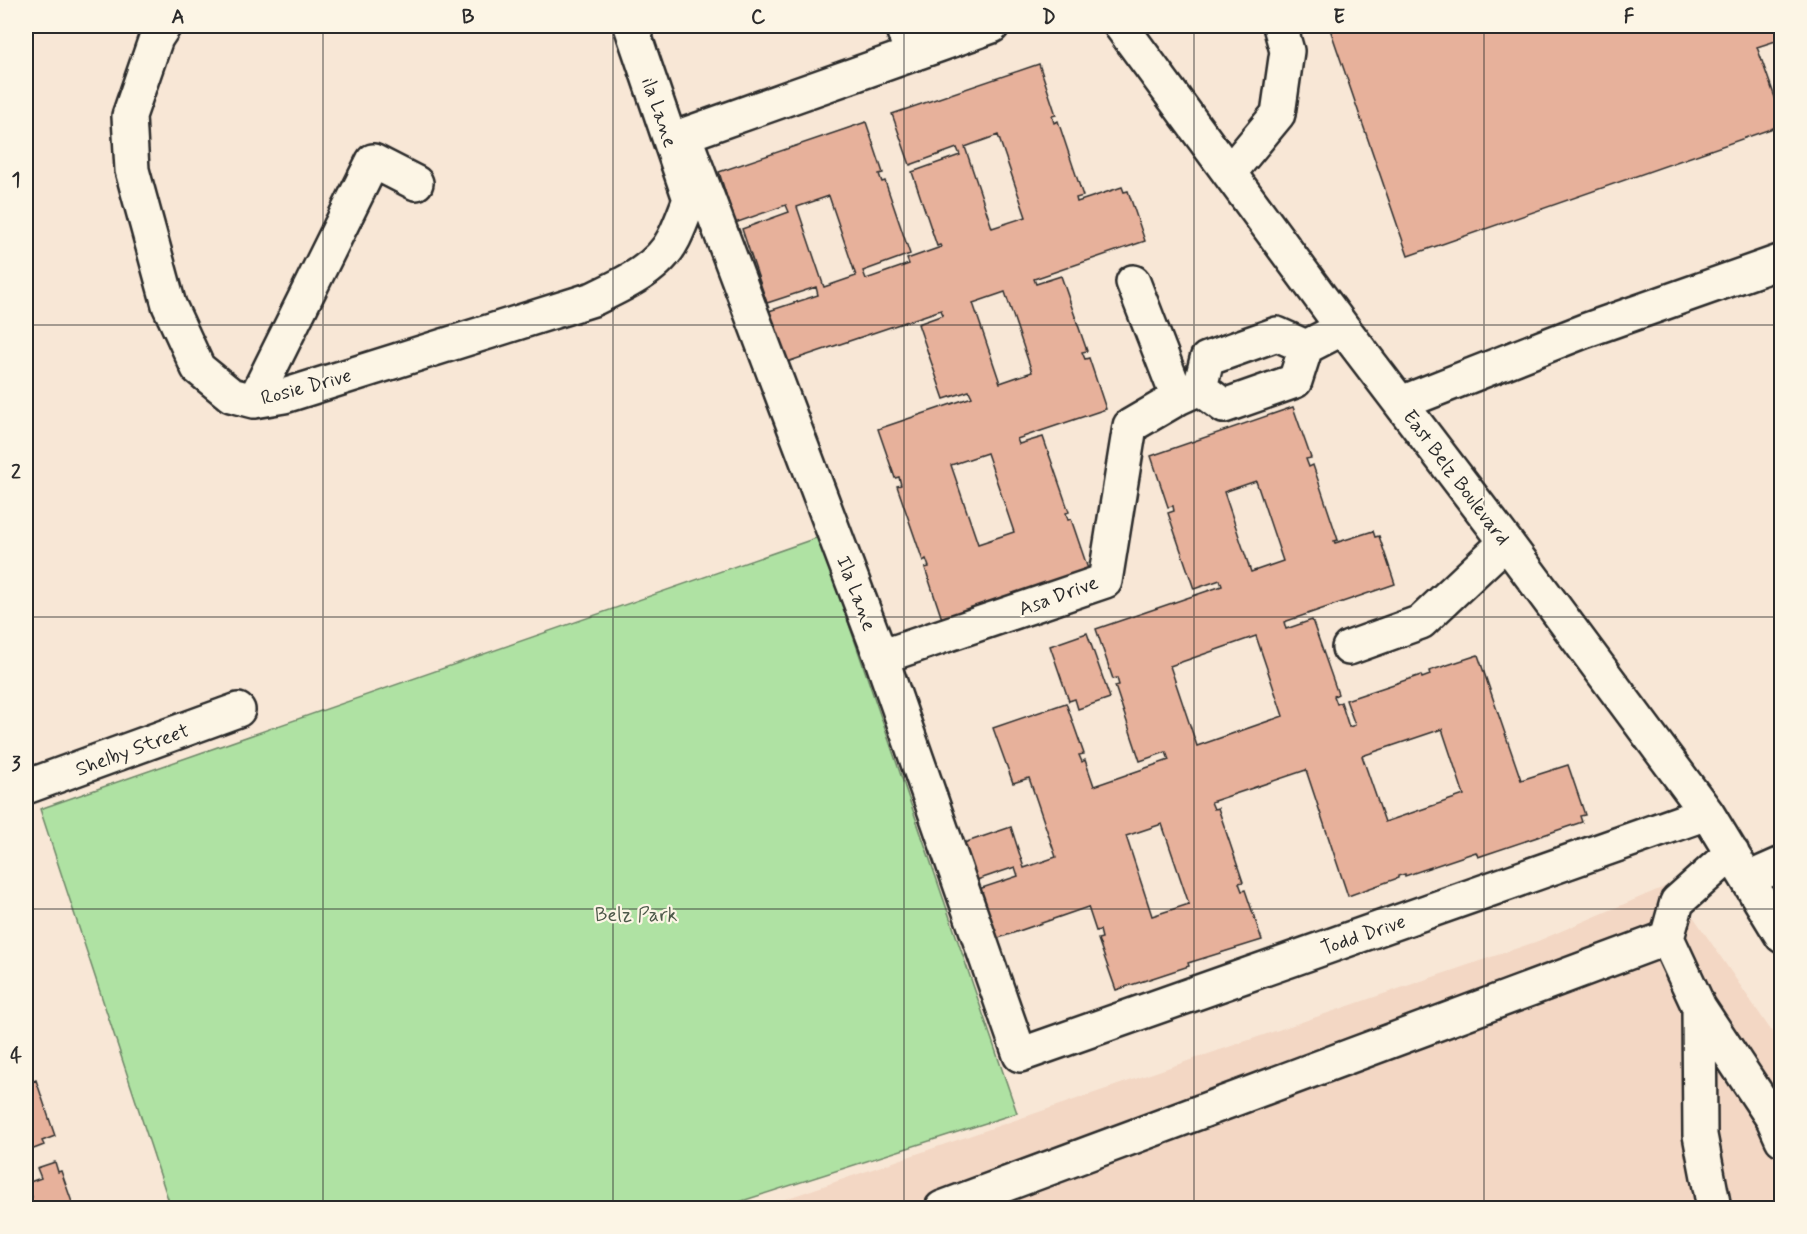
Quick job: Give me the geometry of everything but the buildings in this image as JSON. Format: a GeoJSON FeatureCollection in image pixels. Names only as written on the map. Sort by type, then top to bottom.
{"type":"FeatureCollection","features":[{"type":"Feature","properties":{"kind":"street","name":"Rosie Drive"},"geometry":{"type":"LineString","coordinates":[[164,26],[156,38],[129,116],[132,170],[169,305],[198,368],[231,395],[254,401],[284,396],[593,299],[620,286],[656,263],[674,240],[690,199]]}},
{"type":"Feature","properties":{"kind":"street","name":"ila Lane"},"geometry":{"type":"LineString","coordinates":[[631,26],[690,199]]}},
{"type":"Feature","properties":{"kind":"street"},"geometry":{"type":"LineString","coordinates":[[907,40],[993,26]]}},
{"type":"Feature","properties":{"kind":"street","name":"East Belz Boulevard"},"geometry":{"type":"LineString","coordinates":[[1121,26],[1343,328],[1506,542],[1707,813],[1782,936]]}},
{"type":"Feature","properties":{"kind":"street"},"geometry":{"type":"LineString","coordinates":[[1230,172],[1278,114],[1287,51],[1280,26]]}},
{"type":"Feature","properties":{"kind":"street","name":"Ila Lane"},"geometry":{"type":"LineString","coordinates":[[907,40],[684,135],[881,657],[1020,1055]]}},
{"type":"Feature","properties":{"kind":"street"},"geometry":{"type":"LineString","coordinates":[[254,401],[373,161],[416,183]]}},
{"type":"Feature","properties":{"kind":"street"},"geometry":{"type":"LineString","coordinates":[[1401,403],[1584,331],[1782,261]]}},
{"type":"Feature","properties":{"kind":"street"},"geometry":{"type":"LineString","coordinates":[[1133,282],[1189,393],[1224,406],[1295,381],[1306,347],[1343,328]]}},
{"type":"Feature","properties":{"kind":"street"},"geometry":{"type":"LineString","coordinates":[[1189,393],[1207,359],[1277,334],[1306,347]]}},
{"type":"Feature","properties":{"kind":"street","name":"Asa Drive"},"geometry":{"type":"LineString","coordinates":[[881,657],[1105,581],[1130,426],[1189,393]]}},
{"type":"Feature","properties":{"kind":"street"},"geometry":{"type":"LineString","coordinates":[[1349,648],[1421,622],[1506,542]]}},
{"type":"Feature","properties":{"kind":"street","name":"Shelby Street"},"geometry":{"type":"LineString","coordinates":[[26,787],[238,710]]}},
{"type":"Feature","properties":{"kind":"street","name":"Todd Drive"},"geometry":{"type":"LineString","coordinates":[[1020,1055],[1707,813]]}},
{"type":"Feature","properties":{"kind":"street"},"geometry":{"type":"LineString","coordinates":[[1782,864],[1740,866],[1677,902],[1667,938],[1699,1007],[1773,1119],[1782,1139]]}},
{"type":"Feature","properties":{"kind":"street"},"geometry":{"type":"LineString","coordinates":[[942,1209],[1667,938]]}},
{"type":"Feature","properties":{"kind":"street"},"geometry":{"type":"LineString","coordinates":[[1699,1007],[1700,1135],[1714,1209]]}},
{"type":"Feature","properties":{"kind":"shaded area"},"geometry":{"type":"Polygon","coordinates":[[[1671,884],[1781,1045],[1781,1208],[759,1208],[1538,941],[1671,884]]]}},
{"type":"Feature","properties":{"kind":"green space","name":"Belz Park"},"geometry":{"type":"Polygon","coordinates":[[[819,537],[1017,1113],[720,1208],[171,1208],[40,809],[819,537]]]}}]}
